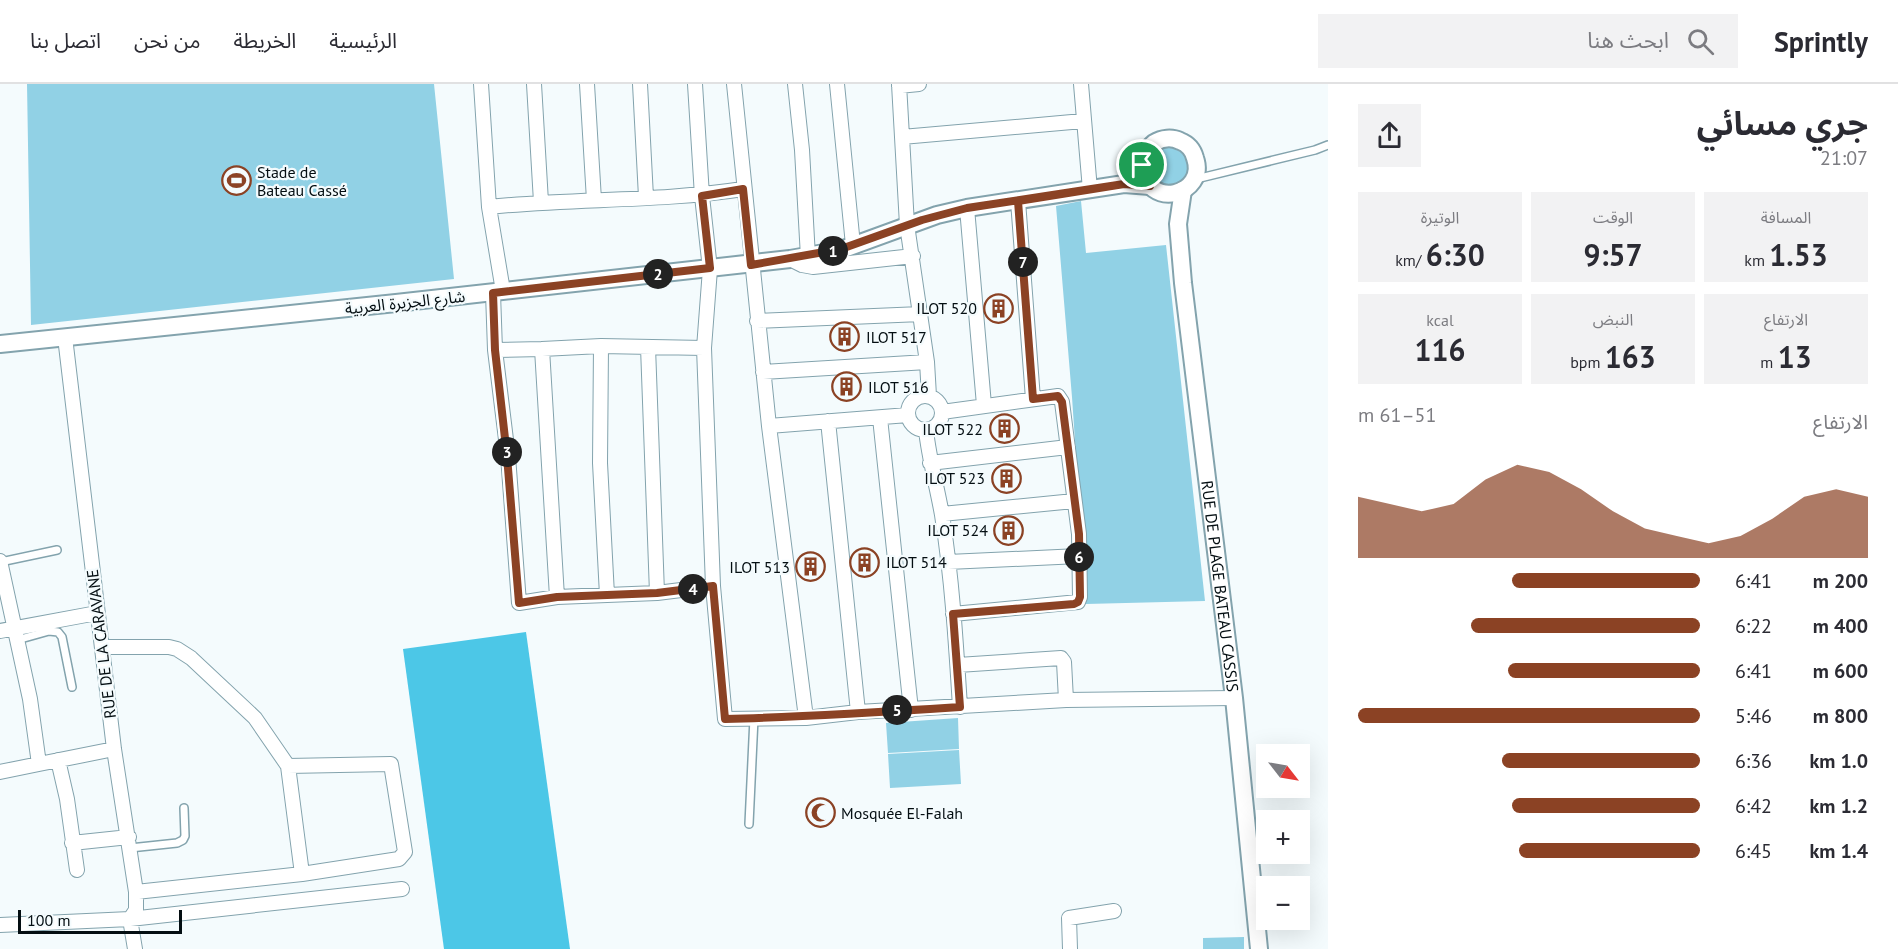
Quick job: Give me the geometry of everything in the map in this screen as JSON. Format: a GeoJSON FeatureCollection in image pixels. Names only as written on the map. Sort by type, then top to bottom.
{"type":"FeatureCollection","features":[{"type":"Feature","properties":{"kind":"street"},"geometry":{"type":"LineString","coordinates":[[481,84],[489,207],[498,292],[495,350],[507,456],[519,603],[557,597],[657,593],[713,586]]}},
{"type":"Feature","properties":{"kind":"street"},"geometry":{"type":"LineString","coordinates":[[534,84],[541,202]]}},
{"type":"Feature","properties":{"kind":"street"},"geometry":{"type":"LineString","coordinates":[[587,84],[594,200]]}},
{"type":"Feature","properties":{"kind":"street"},"geometry":{"type":"LineString","coordinates":[[640,84],[646,198]]}},
{"type":"Feature","properties":{"kind":"street"},"geometry":{"type":"LineString","coordinates":[[695,84],[702,196],[710,268],[704,348],[713,586],[725,719],[806,718],[858,712],[1066,700],[1234,698]]}},
{"type":"Feature","properties":{"kind":"street"},"geometry":{"type":"LineString","coordinates":[[734,84],[757,321],[806,718]]}},
{"type":"Feature","properties":{"kind":"street"},"geometry":{"type":"LineString","coordinates":[[795,84],[802,150],[808,256]]}},
{"type":"Feature","properties":{"kind":"street"},"geometry":{"type":"LineString","coordinates":[[837,84],[854,245]]}},
{"type":"Feature","properties":{"kind":"street"},"geometry":{"type":"LineString","coordinates":[[919,84],[899,85],[908,225],[927,362],[929,396]]}},
{"type":"Feature","properties":{"kind":"street"},"geometry":{"type":"LineString","coordinates":[[1081,84],[1090,190]]}},
{"type":"Feature","properties":{"kind":"street"},"geometry":{"type":"LineString","coordinates":[[902,137],[1083,121]]}},
{"type":"Feature","properties":{"kind":"street"},"geometry":{"type":"LineString","coordinates":[[1124,184],[1142,165],[1147,150],[1153,144],[1168,138],[1183,142],[1194,154],[1197,171],[1189,185],[1173,194],[1157,190],[1145,180],[1142,165]]}},
{"type":"Feature","properties":{"kind":"street","name":"شارع الجزيرة العربية"},"geometry":{"type":"LineString","coordinates":[[0,344],[751,265],[808,256],[854,245],[937,215],[967,208],[1124,184],[1157,190]]}},
{"type":"Feature","properties":{"kind":"street","name":"RUE DE PLAGE BATEAU CASSIS"},"geometry":{"type":"LineString","coordinates":[[1189,185],[1178,224],[1184,295],[1234,698],[1259,949]]}},
{"type":"Feature","properties":{"kind":"street"},"geometry":{"type":"LineString","coordinates":[[489,207],[541,202],[702,196],[743,189]]}},
{"type":"Feature","properties":{"kind":"street","name":"RUE DE PLAGE BATEAU CASSIS"},"geometry":{"type":"LineString","coordinates":[[1157,190],[1178,224]]}},
{"type":"Feature","properties":{"kind":"street"},"geometry":{"type":"LineString","coordinates":[[1018,201],[1033,399]]}},
{"type":"Feature","properties":{"kind":"street"},"geometry":{"type":"LineString","coordinates":[[967,208],[984,405]]}},
{"type":"Feature","properties":{"kind":"street"},"geometry":{"type":"LineString","coordinates":[[790,259],[813,267],[913,256]]}},
{"type":"Feature","properties":{"kind":"street"},"geometry":{"type":"LineString","coordinates":[[757,321],[921,314]]}},
{"type":"Feature","properties":{"kind":"street","name":"RUE DE LA CARAVANE"},"geometry":{"type":"LineString","coordinates":[[65,337],[114,748],[136,892],[136,910],[130,919],[135,949]]}},
{"type":"Feature","properties":{"kind":"street"},"geometry":{"type":"LineString","coordinates":[[495,350],[601,346],[704,348]]}},
{"type":"Feature","properties":{"kind":"street"},"geometry":{"type":"LineString","coordinates":[[601,346],[600,463],[607,595]]}},
{"type":"Feature","properties":{"kind":"street"},"geometry":{"type":"LineString","coordinates":[[648,347],[657,593]]}},
{"type":"Feature","properties":{"kind":"street"},"geometry":{"type":"LineString","coordinates":[[542,349],[557,597]]}},
{"type":"Feature","properties":{"kind":"street"},"geometry":{"type":"LineString","coordinates":[[763,372],[927,362]]}},
{"type":"Feature","properties":{"kind":"street"},"geometry":{"type":"LineString","coordinates":[[924,396],[929,396],[938,402],[942,412],[939,422],[926,430],[916,428],[908,415],[908,410],[914,400],[924,396]]}},
{"type":"Feature","properties":{"kind":"street"},"geometry":{"type":"LineString","coordinates":[[942,412],[1058,396],[1062,402],[1079,534],[1080,597],[1078,602],[953,614]]}},
{"type":"Feature","properties":{"kind":"street"},"geometry":{"type":"LineString","coordinates":[[769,426],[908,415]]}},
{"type":"Feature","properties":{"kind":"street"},"geometry":{"type":"LineString","coordinates":[[880,418],[911,710]]}},
{"type":"Feature","properties":{"kind":"street"},"geometry":{"type":"LineString","coordinates":[[828,421],[858,712]]}},
{"type":"Feature","properties":{"kind":"street"},"geometry":{"type":"LineString","coordinates":[[926,430],[930,463],[942,514],[948,562],[960,707]]}},
{"type":"Feature","properties":{"kind":"street"},"geometry":{"type":"LineString","coordinates":[[930,463],[1068,447]]}},
{"type":"Feature","properties":{"kind":"street"},"geometry":{"type":"LineString","coordinates":[[942,514],[1074,501]]}},
{"type":"Feature","properties":{"kind":"street"},"geometry":{"type":"LineString","coordinates":[[948,562],[1079,556]]}},
{"type":"Feature","properties":{"kind":"street"},"geometry":{"type":"LineString","coordinates":[[0,562],[30,699],[39,764]]}},
{"type":"Feature","properties":{"kind":"street"},"geometry":{"type":"LineString","coordinates":[[0,632],[16,634],[97,613]]}},
{"type":"Feature","properties":{"kind":"street"},"geometry":{"type":"LineString","coordinates":[[102,647],[177,649],[191,658],[255,718],[288,766],[302,874]]}},
{"type":"Feature","properties":{"kind":"street"},"geometry":{"type":"LineString","coordinates":[[958,665],[1061,658],[1064,662],[1066,700]]}},
{"type":"Feature","properties":{"kind":"street"},"geometry":{"type":"LineString","coordinates":[[0,772],[114,748]]}},
{"type":"Feature","properties":{"kind":"street"},"geometry":{"type":"LineString","coordinates":[[58,760],[67,799],[77,870]]}},
{"type":"Feature","properties":{"kind":"street"},"geometry":{"type":"LineString","coordinates":[[136,892],[302,874],[399,859],[405,852],[391,764],[288,766]]}},
{"type":"Feature","properties":{"kind":"street"},"geometry":{"type":"LineString","coordinates":[[72,843],[129,842]]}},
{"type":"Feature","properties":{"kind":"street"},"geometry":{"type":"LineString","coordinates":[[0,925],[130,919],[402,889]]}},
{"type":"Feature","properties":{"kind":"street"},"geometry":{"type":"LineString","coordinates":[[1071,949],[1069,918],[1114,911]]}},
{"type":"Feature","properties":{"kind":"lane"},"geometry":{"type":"LineString","coordinates":[[1189,185],[1328,145]]}},
{"type":"Feature","properties":{"kind":"lane"},"geometry":{"type":"LineString","coordinates":[[0,562],[57,550]]}},
{"type":"Feature","properties":{"kind":"lane"},"geometry":{"type":"LineString","coordinates":[[16,634],[58,632],[62,637],[72,687]]}},
{"type":"Feature","properties":{"kind":"lane"},"geometry":{"type":"LineString","coordinates":[[749,824],[754,718]]}},
{"type":"Feature","properties":{"kind":"lane"},"geometry":{"type":"LineString","coordinates":[[129,842],[177,843],[183,840],[185,836],[184,808]]}},
{"type":"Feature","properties":{"kind":"shaded area","name":"Stade de Bateau Cassé"},"geometry":{"type":"Polygon","coordinates":[[[27,84],[434,84],[454,279],[31,325],[27,84]]]}},
{"type":"Feature","properties":{"kind":"shaded area"},"geometry":{"type":"Polygon","coordinates":[[[1169,147],[1183,152],[1188,166],[1183,180],[1169,185],[1155,180],[1150,166],[1155,152],[1169,147]]]}},
{"type":"Feature","properties":{"kind":"shaded area"},"geometry":{"type":"Polygon","coordinates":[[[1081,201],[1086,253],[1166,245],[1205,601],[1086,604],[1056,206],[1081,201]]]}},
{"type":"Feature","properties":{"kind":"shaded area"},"geometry":{"type":"Polygon","coordinates":[[[526,632],[570,949],[444,949],[403,649],[526,632]]]}},
{"type":"Feature","properties":{"kind":"shaded area"},"geometry":{"type":"Polygon","coordinates":[[[958,718],[959,749],[888,753],[886,723],[958,718]]]}},
{"type":"Feature","properties":{"kind":"shaded area"},"geometry":{"type":"Polygon","coordinates":[[[959,750],[961,784],[890,788],[888,754],[959,750]]]}},
{"type":"Feature","properties":{"kind":"shaded area"},"geometry":{"type":"Polygon","coordinates":[[[1244,937],[1244,949],[1203,949],[1203,938],[1244,937]]]}},
{"type":"Feature","properties":{"kind":"place","name":"Stade de Bateau Cassé"},"geometry":{"type":"Point","coordinates":[236,181]}},
{"type":"Feature","properties":{"kind":"place","name":"ILOT 520"},"geometry":{"type":"Point","coordinates":[998,308]}},
{"type":"Feature","properties":{"kind":"place","name":"ILOT 517"},"geometry":{"type":"Point","coordinates":[845,337]}},
{"type":"Feature","properties":{"kind":"place","name":"ILOT 516"},"geometry":{"type":"Point","coordinates":[847,387]}},
{"type":"Feature","properties":{"kind":"place","name":"ILOT 522"},"geometry":{"type":"Point","coordinates":[1004,429]}},
{"type":"Feature","properties":{"kind":"place","name":"ILOT 523"},"geometry":{"type":"Point","coordinates":[1006,478]}},
{"type":"Feature","properties":{"kind":"place","name":"ILOT 524"},"geometry":{"type":"Point","coordinates":[1009,530]}},
{"type":"Feature","properties":{"kind":"place","name":"ILOT 514"},"geometry":{"type":"Point","coordinates":[865,562]}},
{"type":"Feature","properties":{"kind":"place","name":"ILOT 513"},"geometry":{"type":"Point","coordinates":[811,567]}},
{"type":"Feature","properties":{"kind":"place","name":"Mosquée El-Falah"},"geometry":{"type":"Point","coordinates":[820,813]}},
{"type":"Feature","properties":{"kind":"route"},"geometry":{"type":"LineString","coordinates":[[1142,165],[1124,184],[967,208],[937,215],[841,249],[751,265],[743,189],[702,196],[710,268],[493,293],[495,350],[507,456],[519,603],[557,597],[657,593],[713,586],[725,719],[806,718],[858,712],[960,707],[953,614],[1074,604],[1080,597],[1079,534],[1062,402],[1058,396],[1033,399],[1018,201],[1124,184],[1150,186],[1142,173],[1142,165]]}}]}
